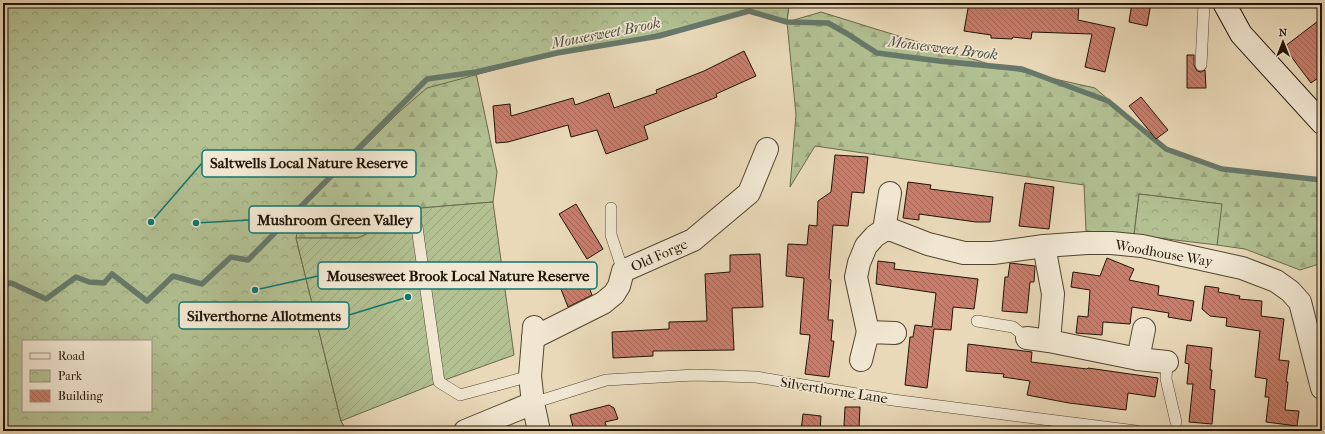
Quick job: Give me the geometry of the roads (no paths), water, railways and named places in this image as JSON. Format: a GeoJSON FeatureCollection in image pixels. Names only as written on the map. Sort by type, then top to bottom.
{"type":"FeatureCollection","features":[{"type":"Feature","properties":{"kind":"street"},"geometry":{"type":"LineString","coordinates":[[1224,3],[1241,34],[1322,124]]}},
{"type":"Feature","properties":{"kind":"street","name":"Old Forge"},"geometry":{"type":"LineString","coordinates":[[530,376],[534,332],[603,303],[614,294],[619,286],[623,271],[693,240],[749,193],[767,149]]}},
{"type":"Feature","properties":{"kind":"street"},"geometry":{"type":"LineString","coordinates":[[861,360],[868,332],[856,277],[859,263],[866,246],[875,236],[884,230],[890,193]]}},
{"type":"Feature","properties":{"kind":"street","name":"Woodhouse Way"},"geometry":{"type":"LineString","coordinates":[[884,230],[892,230],[928,244],[964,253],[993,253],[1044,246],[1111,243],[1142,246],[1242,268],[1276,281],[1290,291],[1300,302],[1322,388]]}},
{"type":"Feature","properties":{"kind":"street"},"geometry":{"type":"LineString","coordinates":[[1044,246],[1053,294],[1049,341]]}},
{"type":"Feature","properties":{"kind":"street"},"geometry":{"type":"LineString","coordinates":[[1138,359],[1144,329]]}},
{"type":"Feature","properties":{"kind":"street"},"geometry":{"type":"LineString","coordinates":[[868,332],[895,333]]}},
{"type":"Feature","properties":{"kind":"street"},"geometry":{"type":"LineString","coordinates":[[1027,338],[1138,359],[1168,362]]}},
{"type":"Feature","properties":{"kind":"street"},"geometry":{"type":"LineString","coordinates":[[530,376],[533,403],[540,431]]}},
{"type":"Feature","properties":{"kind":"street"},"geometry":{"type":"LineString","coordinates":[[465,431],[533,403]]}},
{"type":"Feature","properties":{"kind":"lane"},"geometry":{"type":"LineString","coordinates":[[1201,65],[1204,3]]}},
{"type":"Feature","properties":{"kind":"lane"},"geometry":{"type":"LineString","coordinates":[[611,208],[611,235],[623,271]]}},
{"type":"Feature","properties":{"kind":"lane"},"geometry":{"type":"LineString","coordinates":[[417,227],[439,382],[460,395],[530,376]]}},
{"type":"Feature","properties":{"kind":"lane"},"geometry":{"type":"LineString","coordinates":[[977,321],[1013,327],[1027,338]]}},
{"type":"Feature","properties":{"kind":"lane"},"geometry":{"type":"LineString","coordinates":[[1168,362],[1166,379],[1176,422]]}},
{"type":"Feature","properties":{"kind":"lane","name":"Silverthorne Lane"},"geometry":{"type":"LineString","coordinates":[[533,403],[606,380],[695,375],[756,377],[893,400],[1136,431]]}},
{"type":"Feature","properties":{"kind":"waterway","name":"Mousesweet Brook"},"geometry":{"type":"LineString","coordinates":[[3,285],[11,283],[46,299],[76,277],[89,282],[104,283],[112,274],[147,301],[173,276],[202,284],[231,257],[248,260],[427,79],[476,72],[557,53],[659,36],[749,11],[787,22],[828,23],[877,53],[1022,69],[1108,101],[1166,149],[1222,169],[1322,180]]}},
{"type":"Feature","properties":{"kind":"place","name":"Saltwells Local Nature Reserve"},"geometry":{"type":"Point","coordinates":[151,222]}},
{"type":"Feature","properties":{"kind":"place","name":"Mushroom Green Valley"},"geometry":{"type":"Point","coordinates":[196,223]}},
{"type":"Feature","properties":{"kind":"place","name":"Mousesweet Brook Local Nature Reserve"},"geometry":{"type":"Point","coordinates":[255,290]}},
{"type":"Feature","properties":{"kind":"place","name":"Silverthorne Allotments"},"geometry":{"type":"Point","coordinates":[408,297]}}]}
